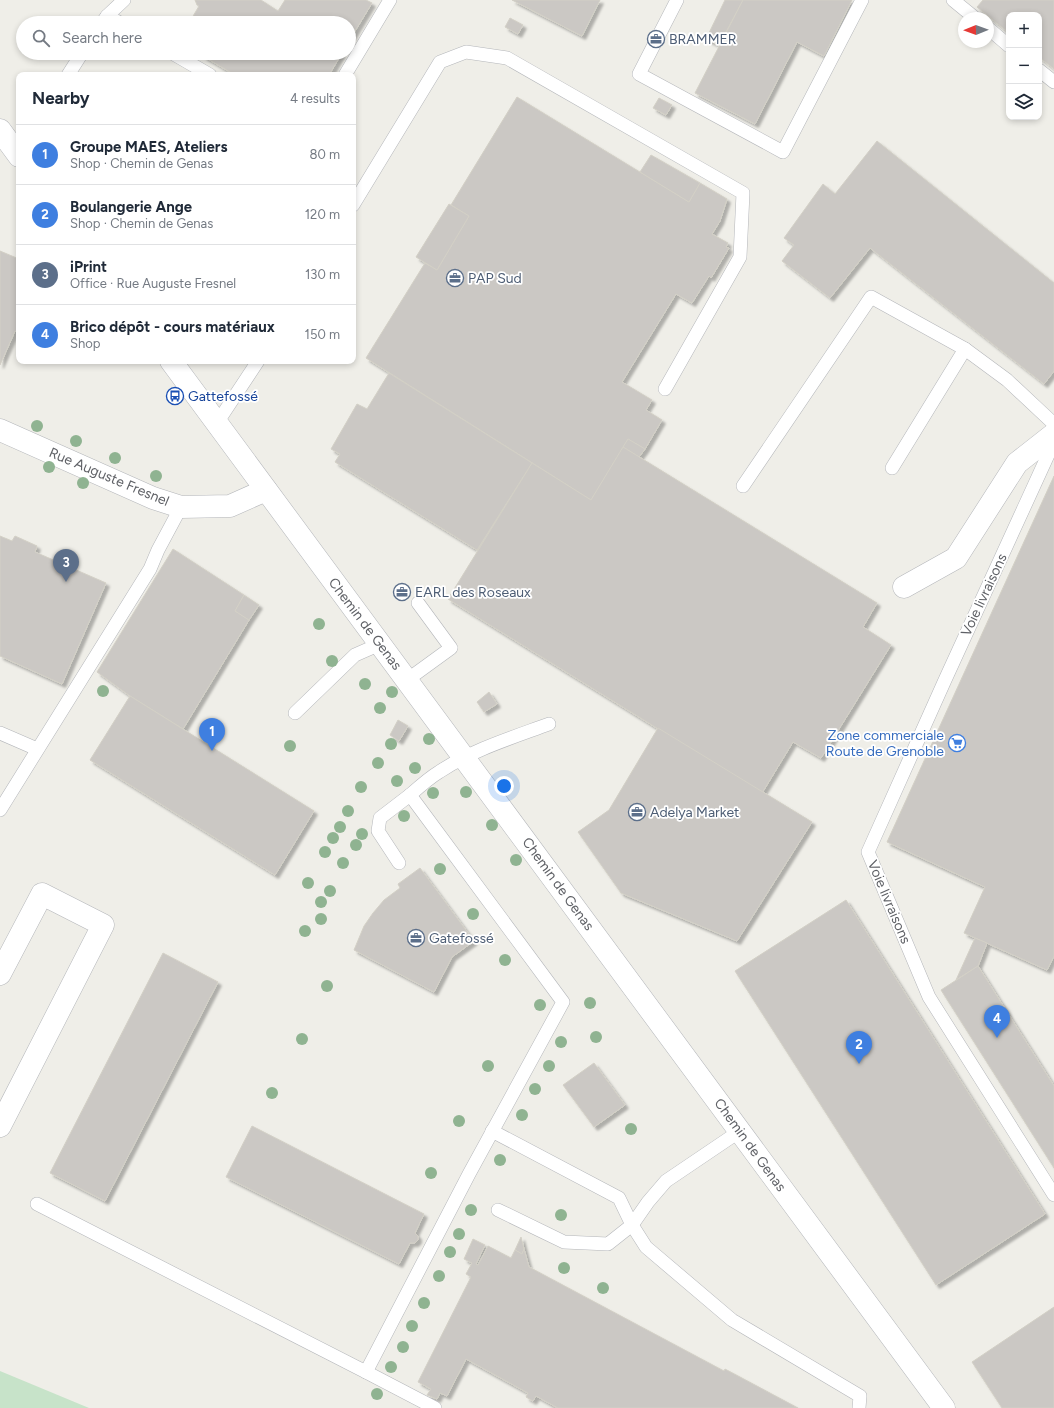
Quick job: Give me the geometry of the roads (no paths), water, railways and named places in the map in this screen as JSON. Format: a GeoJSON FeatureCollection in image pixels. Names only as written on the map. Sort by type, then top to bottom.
{"type":"FeatureCollection","features":[{"type":"Feature","properties":{"kind":"street"},"geometry":{"type":"LineString","coordinates":[[0,130],[16,148]]}},
{"type":"Feature","properties":{"kind":"street","name":"Chemin de Genas"},"geometry":{"type":"LineString","coordinates":[[173,364],[944,1408]]}},
{"type":"Feature","properties":{"kind":"street","name":"Rue Auguste Fresnel"},"geometry":{"type":"LineString","coordinates":[[0,430],[153,498],[181,507],[230,506],[266,490]]}},
{"type":"Feature","properties":{"kind":"street"},"geometry":{"type":"LineString","coordinates":[[904,587],[956,558],[1017,463],[1054,434]]}},
{"type":"Feature","properties":{"kind":"street"},"geometry":{"type":"LineString","coordinates":[[0,974],[42,894],[103,925],[0,1126]]}},
{"type":"Feature","properties":{"kind":"lane"},"geometry":{"type":"LineString","coordinates":[[108,16],[124,0]]}},
{"type":"Feature","properties":{"kind":"lane"},"geometry":{"type":"LineString","coordinates":[[356,57],[390,0]]}},
{"type":"Feature","properties":{"kind":"lane"},"geometry":{"type":"LineString","coordinates":[[677,0],[639,74],[783,152],[862,0]]}},
{"type":"Feature","properties":{"kind":"lane"},"geometry":{"type":"LineString","coordinates":[[953,0],[968,12]]}},
{"type":"Feature","properties":{"kind":"lane"},"geometry":{"type":"LineString","coordinates":[[994,33],[1006,43]]}},
{"type":"Feature","properties":{"kind":"lane"},"geometry":{"type":"LineString","coordinates":[[356,199],[440,62],[466,52],[508,58],[743,193],[740,257],[665,389]]}},
{"type":"Feature","properties":{"kind":"lane"},"geometry":{"type":"LineString","coordinates":[[70,72],[78,60]]}},
{"type":"Feature","properties":{"kind":"lane"},"geometry":{"type":"LineString","coordinates":[[184,60],[205,72]]}},
{"type":"Feature","properties":{"kind":"lane"},"geometry":{"type":"LineString","coordinates":[[347,72],[354,60]]}},
{"type":"Feature","properties":{"kind":"lane"},"geometry":{"type":"LineString","coordinates":[[1042,72],[1054,82]]}},
{"type":"Feature","properties":{"kind":"lane"},"geometry":{"type":"LineString","coordinates":[[743,486],[871,297],[965,349],[1007,380],[1054,424]]}},
{"type":"Feature","properties":{"kind":"lane"},"geometry":{"type":"LineString","coordinates":[[892,468],[965,349]]}},
{"type":"Feature","properties":{"kind":"lane"},"geometry":{"type":"LineString","coordinates":[[217,423],[256,364]]}},
{"type":"Feature","properties":{"kind":"lane","name":"Voie livraisons"},"geometry":{"type":"LineString","coordinates":[[1054,442],[868,852],[928,997],[1054,1195]]}},
{"type":"Feature","properties":{"kind":"lane"},"geometry":{"type":"LineString","coordinates":[[0,810],[150,569],[158,550],[181,507]]}},
{"type":"Feature","properties":{"kind":"lane"},"geometry":{"type":"LineString","coordinates":[[407,680],[451,648],[418,603]]}},
{"type":"Feature","properties":{"kind":"lane"},"geometry":{"type":"LineString","coordinates":[[295,713],[355,655],[380,644]]}},
{"type":"Feature","properties":{"kind":"lane"},"geometry":{"type":"LineString","coordinates":[[399,863],[378,831],[380,818],[438,772],[464,757],[488,746],[549,724]]}},
{"type":"Feature","properties":{"kind":"lane"},"geometry":{"type":"LineString","coordinates":[[0,733],[37,749]]}},
{"type":"Feature","properties":{"kind":"lane"},"geometry":{"type":"LineString","coordinates":[[366,1372],[492,1131],[562,1002],[410,795]]}},
{"type":"Feature","properties":{"kind":"lane"},"geometry":{"type":"LineString","coordinates":[[492,1131],[619,1198],[632,1225],[646,1247],[732,1320],[860,1396],[859,1408]]}},
{"type":"Feature","properties":{"kind":"lane"},"geometry":{"type":"LineString","coordinates":[[498,1210],[564,1242],[608,1244],[632,1225],[648,1202],[666,1181],[740,1131]]}},
{"type":"Feature","properties":{"kind":"lane"},"geometry":{"type":"LineString","coordinates":[[37,1204],[435,1408]]}},
{"type":"Feature","properties":{"kind":"place","name":"BRAMMER"},"geometry":{"type":"Point","coordinates":[656,39]}},
{"type":"Feature","properties":{"kind":"place","name":"PAP Sud"},"geometry":{"type":"Point","coordinates":[455,278]}},
{"type":"Feature","properties":{"kind":"place","name":"Gattefossé"},"geometry":{"type":"Point","coordinates":[175,396]}},
{"type":"Feature","properties":{"kind":"place","name":"iPrint"},"geometry":{"type":"Point","coordinates":[66,582]}},
{"type":"Feature","properties":{"kind":"place","name":"EARL des Roseaux"},"geometry":{"type":"Point","coordinates":[402,592]}},
{"type":"Feature","properties":{"kind":"place","name":"Zone commerciale Route de Grenoble"},"geometry":{"type":"Point","coordinates":[957,743]}},
{"type":"Feature","properties":{"kind":"place","name":"Groupe MAES, Ateliers"},"geometry":{"type":"Point","coordinates":[212,751]}},
{"type":"Feature","properties":{"kind":"place","name":"Adelya Market"},"geometry":{"type":"Point","coordinates":[637,812]}},
{"type":"Feature","properties":{"kind":"place","name":"Gatefossé"},"geometry":{"type":"Point","coordinates":[416,938]}},
{"type":"Feature","properties":{"kind":"place","name":"Brico dépôt - cours matériaux"},"geometry":{"type":"Point","coordinates":[997,1038]}},
{"type":"Feature","properties":{"kind":"place","name":"Boulangerie Ange"},"geometry":{"type":"Point","coordinates":[859,1064]}}]}
